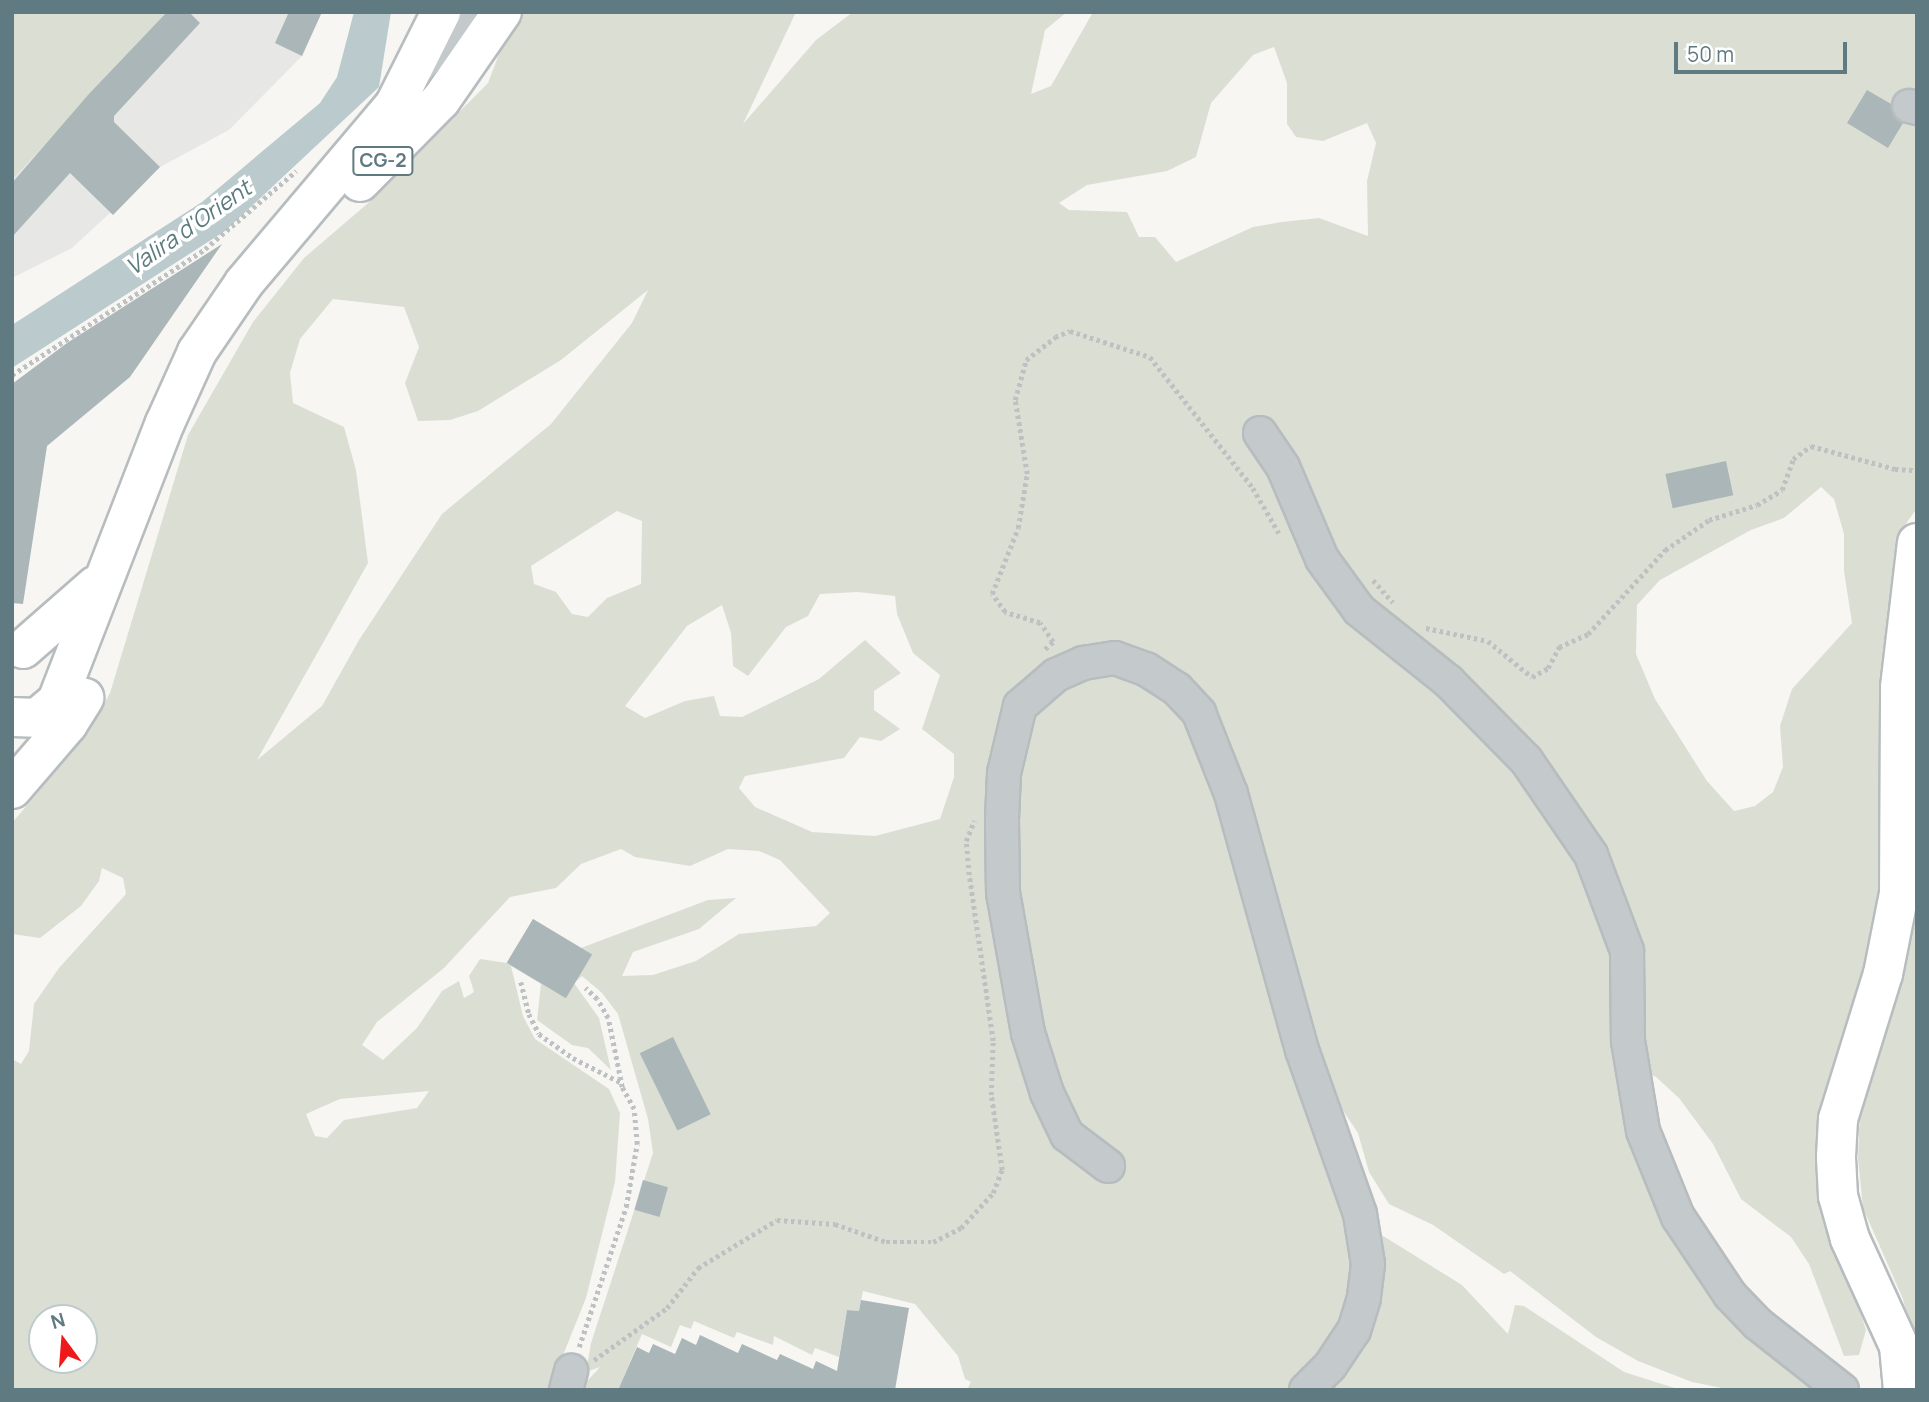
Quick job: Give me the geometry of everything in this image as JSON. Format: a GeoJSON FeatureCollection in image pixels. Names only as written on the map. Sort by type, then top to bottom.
{"type":"FeatureCollection","features":[{"type":"Feature","properties":{"kind":"main road","name":"CG-2"},"geometry":{"type":"LineString","coordinates":[[32,731],[112,568],[165,423],[197,352],[258,268],[372,135],[414,71],[441,12]]}},
{"type":"Feature","properties":{"kind":"main road","name":"CG-2"},"geometry":{"type":"LineString","coordinates":[[258,268],[323,217],[432,110],[502,12]]}},
{"type":"Feature","properties":{"kind":"main road"},"geometry":{"type":"LineString","coordinates":[[32,731],[68,724],[93,678],[119,587],[129,524]]}},
{"type":"Feature","properties":{"kind":"main road"},"geometry":{"type":"LineString","coordinates":[[1903,1390],[1899,1346],[1850,1239],[1838,1196],[1836,1157],[1838,1119],[1883,974],[1899,892],[1900,687],[1917,543]]}},
{"type":"Feature","properties":{"kind":"main road","name":"CG-2"},"geometry":{"type":"LineString","coordinates":[[18,650],[87,596],[112,568]]}},
{"type":"Feature","properties":{"kind":"main road","name":"CG-2"},"geometry":{"type":"LineString","coordinates":[[18,650],[39,651],[52,660],[32,731]]}},
{"type":"Feature","properties":{"kind":"street"},"geometry":{"type":"LineString","coordinates":[[414,71],[451,38],[460,12]]}},
{"type":"Feature","properties":{"kind":"street"},"geometry":{"type":"LineString","coordinates":[[1260,433],[1283,467],[1322,559],[1359,610],[1448,681],[1526,760],[1591,855],[1627,951],[1628,1041],[1643,1131],[1678,1217],[1739,1304],[1842,1390]]}},
{"type":"Feature","properties":{"kind":"street"},"geometry":{"type":"LineString","coordinates":[[1108,1166],[1067,1135],[1047,1093],[1028,1032],[1003,894],[1002,819],[1004,773],[1020,706],[1056,674],[1083,663],[1115,658],[1146,669],[1177,689],[1199,713],[1231,794],[1302,1050],[1360,1214],[1368,1264],[1364,1298],[1354,1330],[1329,1366],[1306,1390]]}},
{"type":"Feature","properties":{"kind":"path"},"geometry":{"type":"LineString","coordinates":[[12,375],[205,249],[306,162]]}},
{"type":"Feature","properties":{"kind":"path"},"geometry":{"type":"LineString","coordinates":[[1418,623],[1488,641],[1532,677],[1548,668],[1559,647],[1588,634],[1665,550],[1709,520],[1757,505],[1782,490],[1793,459],[1811,446],[1895,469],[1917,470]]}},
{"type":"Feature","properties":{"kind":"path"},"geometry":{"type":"LineString","coordinates":[[1362,582],[1368,576],[1388,593],[1399,614]]}},
{"type":"Feature","properties":{"kind":"path"},"geometry":{"type":"LineString","coordinates":[[521,982],[528,1014],[539,1034],[573,1058],[621,1082]]}},
{"type":"Feature","properties":{"kind":"path"},"geometry":{"type":"LineString","coordinates":[[568,1381],[626,1207],[635,1157],[634,1109],[621,1082],[608,1018],[597,999],[585,988]]}},
{"type":"Feature","properties":{"kind":"shaded area"},"geometry":{"type":"Polygon","coordinates":[[[12,12],[167,12],[12,180],[12,12]]]}},
{"type":"Feature","properties":{"kind":"shaded area"},"geometry":{"type":"Polygon","coordinates":[[[167,12],[319,12],[302,56],[229,130],[160,167],[72,248],[12,278],[12,177],[167,12]]]}},
{"type":"Feature","properties":{"kind":"shaded area"},"geometry":{"type":"Polygon","coordinates":[[[515,12],[796,12],[743,124],[816,40],[853,12],[1067,12],[1045,30],[1031,94],[1051,86],[1093,12],[1917,12],[1917,508],[1898,535],[1887,683],[1876,1035],[1917,689],[1917,1352],[1903,1299],[1863,1208],[1858,1158],[1861,1080],[1831,1087],[1856,1299],[1866,1330],[1859,1355],[1844,1356],[1809,1264],[1791,1237],[1741,1199],[1713,1144],[1679,1098],[1656,1077],[1628,1063],[1660,1212],[1824,1390],[1732,1390],[1692,1382],[1638,1361],[1596,1337],[1510,1271],[1504,1274],[1433,1225],[1389,1204],[1369,1172],[1358,1133],[1320,1076],[1346,1181],[1380,1234],[1462,1285],[1508,1334],[1515,1305],[1524,1306],[1624,1372],[1681,1390],[967,1390],[971,1382],[965,1379],[958,1356],[915,1304],[863,1291],[859,1311],[847,1310],[839,1357],[815,1348],[812,1355],[774,1336],[773,1345],[737,1332],[734,1338],[694,1321],[691,1329],[680,1325],[671,1347],[642,1334],[618,1390],[579,1390],[600,1367],[586,1372],[591,1343],[653,1153],[648,1119],[618,1014],[602,993],[582,976],[574,983],[599,1018],[611,1070],[588,1048],[572,1045],[537,1020],[541,984],[511,966],[523,1016],[535,1039],[609,1089],[620,1113],[615,1182],[586,1298],[549,1390],[12,1390],[12,1059],[21,1064],[29,1051],[34,1004],[59,968],[126,894],[123,878],[102,868],[99,881],[81,906],[40,938],[12,934],[12,823],[88,733],[110,693],[188,435],[253,322],[304,258],[374,198],[488,83],[515,12]],[[1274,47],[1253,55],[1211,103],[1196,157],[1167,171],[1087,185],[1059,203],[1069,210],[1127,212],[1139,237],[1155,237],[1176,262],[1253,227],[1282,222],[1319,218],[1368,236],[1367,181],[1376,143],[1367,123],[1323,141],[1296,137],[1287,124],[1287,83],[1274,47]],[[648,290],[561,360],[478,411],[450,420],[418,421],[405,383],[419,347],[404,307],[333,299],[300,339],[290,373],[293,403],[344,427],[356,470],[368,563],[257,760],[322,706],[359,640],[442,514],[551,424],[632,323],[648,290]],[[1821,487],[1784,518],[1751,530],[1660,580],[1637,605],[1636,654],[1655,699],[1707,781],[1734,811],[1755,806],[1773,792],[1783,767],[1780,726],[1792,689],[1852,623],[1844,571],[1844,534],[1834,499],[1821,487]],[[617,511],[531,566],[534,584],[556,592],[572,614],[588,617],[607,598],[641,584],[642,521],[617,511]],[[858,592],[820,594],[808,616],[786,627],[748,676],[733,666],[731,633],[722,605],[687,626],[625,706],[645,718],[685,701],[714,696],[720,716],[742,717],[819,679],[865,640],[901,673],[874,691],[874,710],[900,729],[881,741],[860,737],[844,758],[745,776],[739,788],[755,807],[812,832],[875,836],[940,819],[954,777],[954,754],[922,729],[940,675],[913,653],[897,614],[895,596],[858,592]],[[621,849],[581,864],[556,888],[510,897],[444,968],[377,1022],[362,1045],[383,1060],[417,1028],[442,991],[459,981],[464,998],[474,992],[469,976],[480,959],[507,963],[533,919],[581,948],[708,900],[736,898],[699,929],[633,952],[622,976],[653,975],[696,961],[739,934],[816,926],[830,913],[780,860],[759,851],[728,849],[690,866],[635,857],[621,849]],[[429,1091],[340,1099],[306,1114],[315,1136],[327,1138],[344,1120],[417,1108],[429,1091]]]}},
{"type":"Feature","properties":{"kind":"water","name":"Valira d'Orient"},"geometry":{"type":"Polygon","coordinates":[[[354,12],[391,12],[379,87],[225,231],[12,368],[12,325],[202,202],[320,103],[337,77],[354,12]]]}},
{"type":"Feature","properties":{"kind":"building"},"geometry":{"type":"Polygon","coordinates":[[[167,12],[189,12],[200,23],[114,116],[114,122],[160,167],[113,215],[70,173],[12,237],[12,183],[88,95],[167,12]]]}},
{"type":"Feature","properties":{"kind":"building"},"geometry":{"type":"Polygon","coordinates":[[[289,12],[322,12],[302,56],[275,43],[289,12]]]}},
{"type":"Feature","properties":{"kind":"building"},"geometry":{"type":"Polygon","coordinates":[[[1867,90],[1891,104],[1896,119],[1903,123],[1888,148],[1847,123],[1867,90]]]}},
{"type":"Feature","properties":{"kind":"building"},"geometry":{"type":"Polygon","coordinates":[[[222,244],[130,377],[47,446],[23,604],[12,603],[12,384],[67,343],[222,244]]]}},
{"type":"Feature","properties":{"kind":"building"},"geometry":{"type":"Polygon","coordinates":[[[1726,461],[1733,495],[1673,508],[1665,474],[1726,461]]]}},
{"type":"Feature","properties":{"kind":"building"},"geometry":{"type":"Polygon","coordinates":[[[533,919],[592,955],[566,998],[507,963],[533,919]]]}},
{"type":"Feature","properties":{"kind":"building"},"geometry":{"type":"Polygon","coordinates":[[[673,1037],[711,1114],[677,1131],[640,1053],[673,1037]]]}},
{"type":"Feature","properties":{"kind":"building"},"geometry":{"type":"Polygon","coordinates":[[[643,1180],[668,1187],[659,1217],[634,1210],[643,1180]]]}},
{"type":"Feature","properties":{"kind":"building"},"geometry":{"type":"Polygon","coordinates":[[[861,1300],[909,1308],[895,1390],[618,1390],[637,1347],[649,1353],[653,1344],[675,1354],[682,1338],[696,1345],[700,1335],[738,1353],[742,1344],[777,1360],[780,1354],[813,1369],[816,1361],[837,1371],[847,1310],[859,1311],[861,1300]]]}}]}
